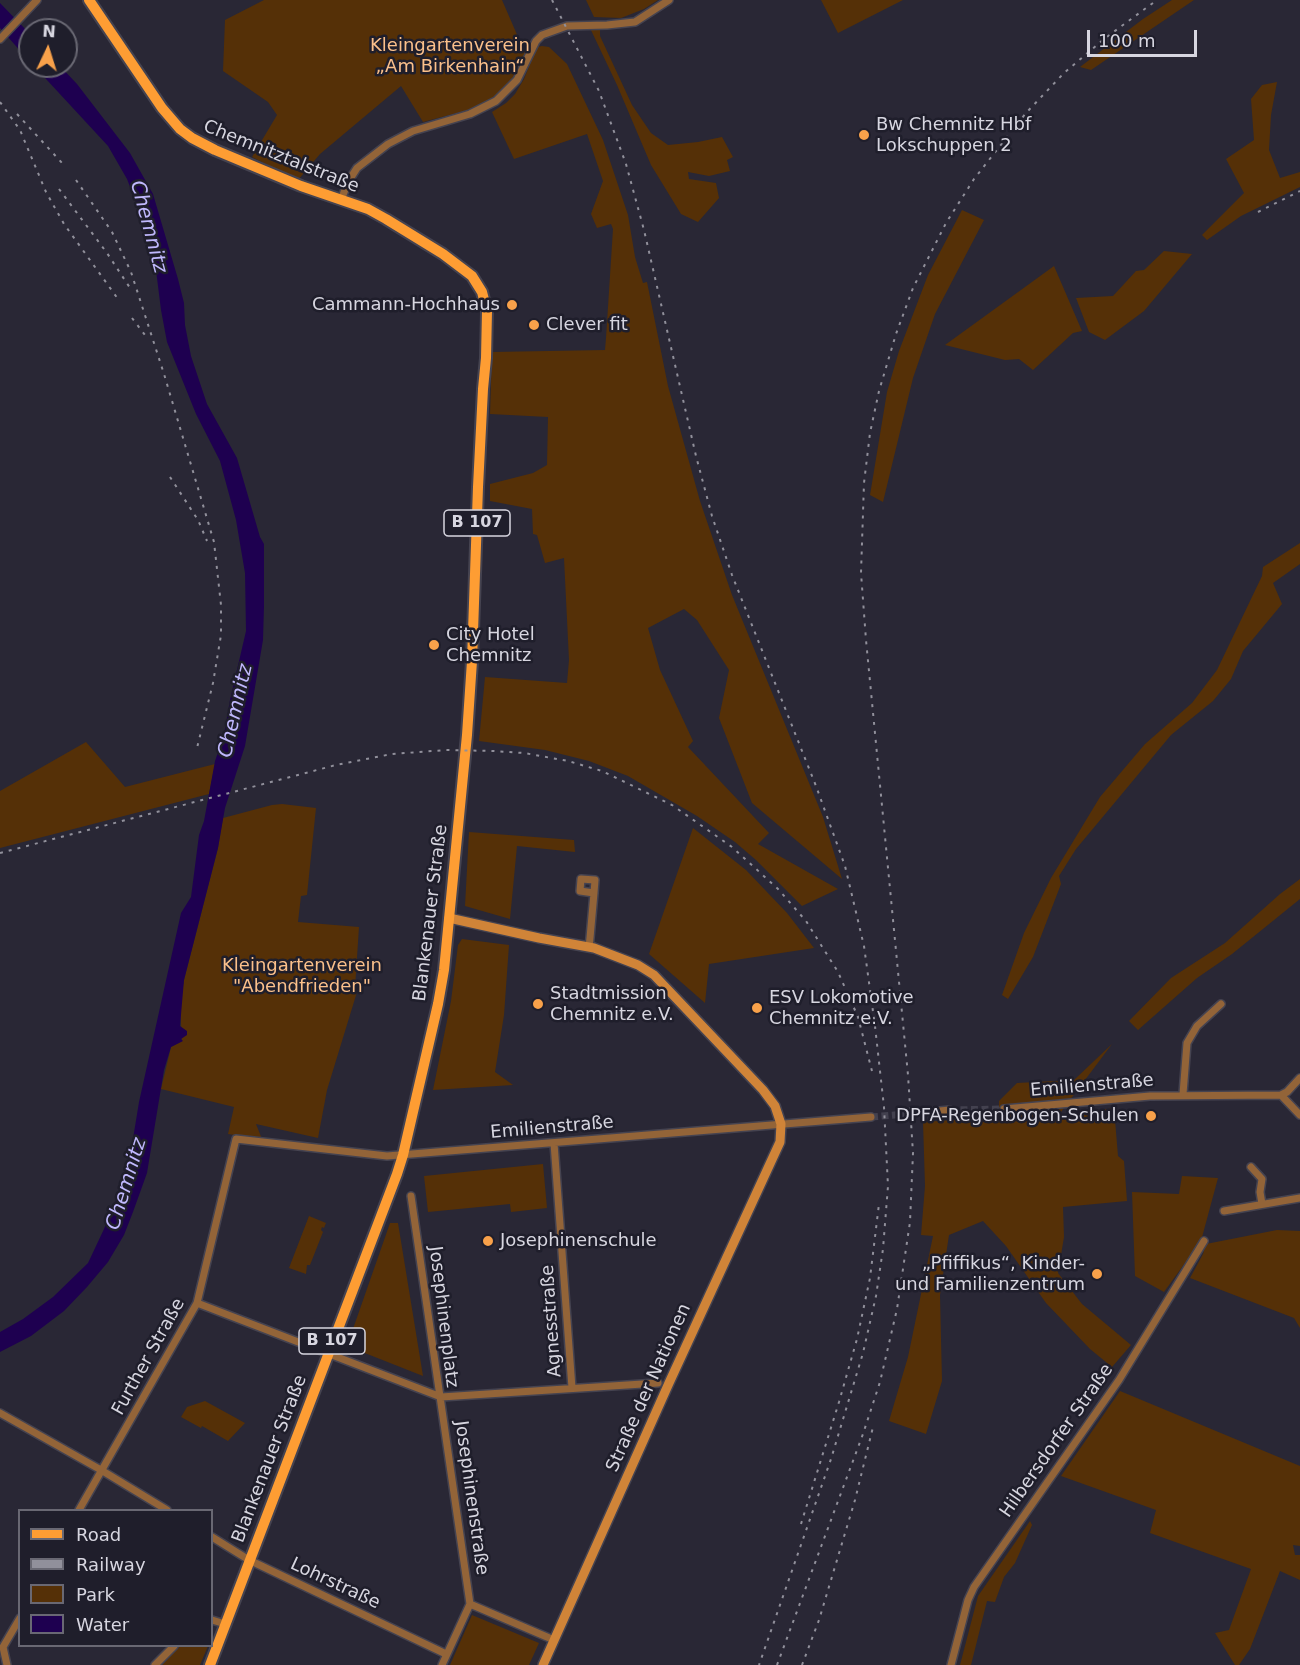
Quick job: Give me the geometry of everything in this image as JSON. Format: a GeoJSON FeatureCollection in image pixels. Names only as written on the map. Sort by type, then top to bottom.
{"type":"FeatureCollection","features":[{"type":"Feature","properties":{"kind":"main road","name":"Chemnitztalstraße"},"geometry":{"type":"LineString","coordinates":[[89,0],[162,108],[180,129],[215,150],[378,214],[460,266],[477,282],[487,311]]}},
{"type":"Feature","properties":{"kind":"main road","name":"Blankenauer Straße"},"geometry":{"type":"LineString","coordinates":[[249,1560],[403,1155],[442,986],[472,668],[487,311]]}},
{"type":"Feature","properties":{"kind":"main road"},"geometry":{"type":"LineString","coordinates":[[449,918],[589,947],[621,957],[654,975],[763,1090],[775,1106],[781,1124]]}},
{"type":"Feature","properties":{"kind":"main road","name":"Straße der Nationen"},"geometry":{"type":"LineString","coordinates":[[543,1665],[780,1142],[781,1124]]}},
{"type":"Feature","properties":{"kind":"main road","name":"B 107"},"geometry":{"type":"LineString","coordinates":[[210,1665],[249,1560]]}},
{"type":"Feature","properties":{"kind":"street"},"geometry":{"type":"LineString","coordinates":[[1,38],[37,0]]}},
{"type":"Feature","properties":{"kind":"street"},"geometry":{"type":"LineString","coordinates":[[340,201],[357,168],[388,144],[413,131],[470,114],[496,101],[517,80],[536,41],[542,35],[567,26],[607,25],[635,21],[669,0]]}},
{"type":"Feature","properties":{"kind":"street"},"geometry":{"type":"LineString","coordinates":[[589,947],[594,893]]}},
{"type":"Feature","properties":{"kind":"street"},"geometry":{"type":"LineString","coordinates":[[1183,1094],[1187,1043],[1197,1026],[1221,1004]]}},
{"type":"Feature","properties":{"kind":"street"},"geometry":{"type":"LineString","coordinates":[[1300,1078],[1281,1095],[1300,1115]]}},
{"type":"Feature","properties":{"kind":"street","name":"Emilienstraße"},"geometry":{"type":"LineString","coordinates":[[1004,1109],[1110,1098],[1183,1094],[1281,1095]]}},
{"type":"Feature","properties":{"kind":"street"},"geometry":{"type":"LineString","coordinates":[[930,1112],[950,1110]]}},
{"type":"Feature","properties":{"kind":"street","name":"Emilienstraße"},"geometry":{"type":"LineString","coordinates":[[237,1138],[374,1155],[403,1155],[870,1117]]}},
{"type":"Feature","properties":{"kind":"street","name":"Further Straße"},"geometry":{"type":"LineString","coordinates":[[80,1509],[197,1303],[237,1138]]}},
{"type":"Feature","properties":{"kind":"street","name":"Agnesstraße"},"geometry":{"type":"LineString","coordinates":[[554,1143],[572,1388]]}},
{"type":"Feature","properties":{"kind":"street"},"geometry":{"type":"LineString","coordinates":[[1251,1167],[1262,1179],[1260,1192],[1262,1204]]}},
{"type":"Feature","properties":{"kind":"street","name":"Josephinenplatz"},"geometry":{"type":"LineString","coordinates":[[197,1303],[441,1397],[411,1196]]}},
{"type":"Feature","properties":{"kind":"street"},"geometry":{"type":"LineString","coordinates":[[1224,1211],[1300,1198]]}},
{"type":"Feature","properties":{"kind":"street","name":"Hilbersdorfer Straße"},"geometry":{"type":"LineString","coordinates":[[951,1665],[968,1600],[974,1587],[1119,1380],[1204,1241]]}},
{"type":"Feature","properties":{"kind":"street"},"geometry":{"type":"LineString","coordinates":[[441,1397],[658,1383]]}},
{"type":"Feature","properties":{"kind":"street","name":"Josephinenstraße"},"geometry":{"type":"LineString","coordinates":[[441,1397],[470,1604]]}},
{"type":"Feature","properties":{"kind":"street"},"geometry":{"type":"LineString","coordinates":[[0,1413],[165,1509]]}},
{"type":"Feature","properties":{"kind":"street","name":"Lohrstraße"},"geometry":{"type":"LineString","coordinates":[[213,1539],[249,1560],[446,1654]]}},
{"type":"Feature","properties":{"kind":"street"},"geometry":{"type":"LineString","coordinates":[[442,1665],[470,1604],[554,1640]]}},
{"type":"Feature","properties":{"kind":"street"},"geometry":{"type":"LineString","coordinates":[[213,1620],[225,1624]]}},
{"type":"Feature","properties":{"kind":"street"},"geometry":{"type":"LineString","coordinates":[[7,1665],[3,1641],[18,1621]]}},
{"type":"Feature","properties":{"kind":"street"},"geometry":{"type":"LineString","coordinates":[[155,1665],[173,1647]]}},
{"type":"Feature","properties":{"kind":"green space","name":"Kleingartenverein „Am Birkenhain“"},"geometry":{"type":"Polygon","coordinates":[[[264,0],[502,0],[525,53],[508,88],[495,99],[472,109],[423,122],[401,86],[320,154],[298,180],[252,157],[277,115],[268,102],[223,71],[225,20],[264,0]]]}},
{"type":"Feature","properties":{"kind":"green space"},"geometry":{"type":"Polygon","coordinates":[[[586,0],[658,0],[644,9],[621,18],[594,17],[586,0]]]}},
{"type":"Feature","properties":{"kind":"green space"},"geometry":{"type":"Polygon","coordinates":[[[821,0],[903,0],[838,33],[821,0]]]}},
{"type":"Feature","properties":{"kind":"green space"},"geometry":{"type":"Polygon","coordinates":[[[1172,0],[1194,0],[1091,70],[1080,67],[1143,19],[1172,0]]]}},
{"type":"Feature","properties":{"kind":"green space"},"geometry":{"type":"Polygon","coordinates":[[[590,28],[600,29],[600,36],[632,105],[651,133],[668,145],[722,137],[733,157],[727,160],[730,171],[709,176],[688,172],[689,179],[716,183],[719,198],[698,222],[681,214],[651,165],[590,28]]]}},
{"type":"Feature","properties":{"kind":"green space"},"geometry":{"type":"Polygon","coordinates":[[[537,47],[549,47],[567,64],[603,140],[628,215],[635,257],[643,283],[647,282],[668,386],[700,501],[732,595],[823,817],[842,879],[752,803],[719,718],[729,670],[697,620],[684,609],[648,628],[660,670],[693,741],[688,747],[769,833],[758,844],[838,889],[802,906],[735,842],[697,816],[628,776],[589,761],[545,750],[479,741],[485,677],[567,683],[569,660],[564,558],[545,563],[537,535],[533,534],[532,509],[490,501],[490,484],[533,473],[547,465],[548,417],[490,414],[492,352],[605,350],[613,229],[611,224],[597,228],[591,214],[603,181],[587,134],[514,159],[492,112],[515,94],[537,47]]]}},
{"type":"Feature","properties":{"kind":"green space"},"geometry":{"type":"Polygon","coordinates":[[[1277,82],[1271,115],[1269,150],[1280,178],[1300,172],[1300,187],[1241,216],[1207,240],[1202,235],[1244,193],[1226,159],[1254,140],[1251,99],[1262,85],[1277,82]]]}},
{"type":"Feature","properties":{"kind":"green space"},"geometry":{"type":"Polygon","coordinates":[[[962,210],[984,220],[935,314],[913,378],[883,502],[870,495],[887,392],[899,351],[928,275],[962,210]]]}},
{"type":"Feature","properties":{"kind":"green space"},"geometry":{"type":"Polygon","coordinates":[[[1164,251],[1192,254],[1144,311],[1105,340],[1089,332],[1076,298],[1113,296],[1136,271],[1144,270],[1164,251]]]}},
{"type":"Feature","properties":{"kind":"green space"},"geometry":{"type":"Polygon","coordinates":[[[1054,266],[1082,331],[1073,333],[1033,370],[1019,359],[1005,360],[945,345],[1054,266]]]}},
{"type":"Feature","properties":{"kind":"green space"},"geometry":{"type":"Polygon","coordinates":[[[1300,543],[1300,564],[1273,583],[1282,604],[1243,651],[1231,679],[1213,701],[1171,735],[1076,849],[1059,876],[1061,884],[1033,957],[1008,999],[1002,995],[1024,933],[1051,878],[1100,797],[1145,744],[1192,703],[1217,670],[1262,576],[1263,567],[1300,543]]]}},
{"type":"Feature","properties":{"kind":"green space"},"geometry":{"type":"Polygon","coordinates":[[[86,742],[125,787],[215,764],[209,794],[0,848],[0,791],[86,742]]]}},
{"type":"Feature","properties":{"kind":"green space","name":"Kleingartenverein \"Abendfrieden\""},"geometry":{"type":"Polygon","coordinates":[[[282,804],[316,808],[307,895],[301,896],[298,922],[359,927],[355,988],[357,992],[327,1090],[318,1138],[256,1124],[262,1139],[228,1134],[234,1107],[161,1089],[171,1047],[182,1041],[180,1006],[184,980],[218,848],[223,818],[282,804]]]}},
{"type":"Feature","properties":{"kind":"green space"},"geometry":{"type":"Polygon","coordinates":[[[693,828],[746,870],[787,913],[814,948],[709,964],[705,1003],[649,954],[693,828]]]}},
{"type":"Feature","properties":{"kind":"green space"},"geometry":{"type":"Polygon","coordinates":[[[469,832],[574,840],[575,852],[517,846],[510,919],[465,906],[469,832]]]}},
{"type":"Feature","properties":{"kind":"green space"},"geometry":{"type":"Polygon","coordinates":[[[1300,879],[1300,899],[1232,954],[1197,978],[1138,1030],[1129,1021],[1171,978],[1225,943],[1300,879]]]}},
{"type":"Feature","properties":{"kind":"green space"},"geometry":{"type":"Polygon","coordinates":[[[462,939],[509,945],[504,1015],[495,1072],[513,1085],[433,1090],[451,1001],[458,945],[462,939]]]}},
{"type":"Feature","properties":{"kind":"green space"},"geometry":{"type":"Polygon","coordinates":[[[1112,1044],[1058,1116],[1114,1108],[1118,1156],[1124,1161],[1127,1201],[1063,1207],[1064,1237],[1058,1273],[1082,1304],[1131,1345],[1112,1367],[1090,1349],[1046,1303],[1006,1246],[983,1221],[949,1235],[940,1295],[942,1381],[926,1434],[889,1421],[908,1357],[933,1236],[921,1235],[925,1186],[923,1122],[999,1117],[999,1101],[1017,1083],[1074,1080],[1112,1044]]]}},
{"type":"Feature","properties":{"kind":"green space"},"geometry":{"type":"Polygon","coordinates":[[[543,1164],[547,1208],[511,1212],[510,1204],[428,1212],[424,1176],[543,1164]]]}},
{"type":"Feature","properties":{"kind":"green space"},"geometry":{"type":"Polygon","coordinates":[[[1182,1176],[1218,1178],[1201,1241],[1164,1292],[1135,1276],[1132,1192],[1179,1194],[1182,1176]]]}},
{"type":"Feature","properties":{"kind":"green space"},"geometry":{"type":"Polygon","coordinates":[[[309,1216],[326,1223],[324,1228],[322,1227],[323,1232],[310,1265],[307,1265],[306,1274],[289,1268],[309,1216]]]}},
{"type":"Feature","properties":{"kind":"green space"},"geometry":{"type":"Polygon","coordinates":[[[390,1223],[398,1223],[423,1376],[347,1346],[390,1223]]]}},
{"type":"Feature","properties":{"kind":"green space"},"geometry":{"type":"Polygon","coordinates":[[[1277,1230],[1300,1231],[1300,1328],[1294,1318],[1190,1278],[1206,1244],[1277,1230]]]}},
{"type":"Feature","properties":{"kind":"green space"},"geometry":{"type":"Polygon","coordinates":[[[1120,1391],[1300,1466],[1300,1546],[1293,1545],[1295,1555],[1300,1555],[1300,1580],[1280,1571],[1250,1649],[1239,1665],[1235,1665],[1215,1633],[1229,1630],[1251,1569],[1150,1533],[1156,1510],[1061,1476],[1120,1391]]]}},
{"type":"Feature","properties":{"kind":"green space"},"geometry":{"type":"Polygon","coordinates":[[[205,1401],[245,1423],[228,1441],[181,1417],[187,1407],[205,1401]]]}},
{"type":"Feature","properties":{"kind":"green space"},"geometry":{"type":"Polygon","coordinates":[[[1030,1521],[1032,1525],[1015,1563],[1004,1577],[995,1602],[987,1601],[971,1665],[960,1665],[978,1596],[1030,1521]]]}},
{"type":"Feature","properties":{"kind":"green space"},"geometry":{"type":"Polygon","coordinates":[[[472,1615],[539,1643],[529,1665],[450,1665],[472,1615]]]}},
{"type":"Feature","properties":{"kind":"green space"},"geometry":{"type":"Polygon","coordinates":[[[179,1647],[208,1647],[200,1665],[162,1665],[179,1647]]]}},
{"type":"Feature","properties":{"kind":"water"},"geometry":{"type":"Polygon","coordinates":[[[0,3],[18,22],[18,48],[0,28],[0,3]]]}},
{"type":"Feature","properties":{"kind":"water","name":"Chemnitz"},"geometry":{"type":"Polygon","coordinates":[[[45,78],[71,78],[77,84],[130,153],[153,194],[184,303],[185,325],[191,356],[207,404],[237,458],[264,544],[263,640],[245,746],[225,808],[218,848],[184,980],[180,1026],[187,1031],[187,1035],[181,1039],[183,1041],[171,1047],[164,1070],[147,1173],[124,1235],[108,1262],[64,1311],[31,1336],[0,1352],[0,1332],[23,1319],[53,1297],[88,1263],[120,1191],[131,1151],[139,1102],[181,913],[191,897],[199,835],[204,821],[215,761],[224,735],[246,631],[245,573],[236,520],[220,461],[196,414],[167,342],[153,246],[127,179],[108,146],[45,78]]]}},
{"type":"Feature","properties":{"kind":"tunnel"},"geometry":{"type":"LineString","coordinates":[[950,1110],[1004,1109]]}},
{"type":"Feature","properties":{"kind":"tunnel"},"geometry":{"type":"LineString","coordinates":[[871,1117],[929,1112]]}},
{"type":"Feature","properties":{"kind":"railway"},"geometry":{"type":"LineString","coordinates":[[552,0],[599,91],[626,164],[644,230],[712,516],[732,575],[816,786],[845,866],[864,946],[875,1026],[884,1107],[888,1186],[883,1249],[876,1296],[863,1353],[831,1459],[759,1665]]}},
{"type":"Feature","properties":{"kind":"railway"},"geometry":{"type":"LineString","coordinates":[[777,1665],[863,1434],[880,1382],[897,1309],[910,1222],[913,1153],[908,1075],[861,573],[864,483],[870,433],[879,391],[913,288],[946,223],[974,179],[1026,113],[1064,73],[1104,39],[1157,0]]}},
{"type":"Feature","properties":{"kind":"railway"},"geometry":{"type":"LineString","coordinates":[[0,102],[20,130],[46,192],[64,224],[118,299]]}},
{"type":"Feature","properties":{"kind":"railway"},"geometry":{"type":"LineString","coordinates":[[17,114],[63,164]]}},
{"type":"Feature","properties":{"kind":"railway"},"geometry":{"type":"LineString","coordinates":[[76,180],[112,232],[131,272],[214,542],[221,605],[221,635],[213,683],[197,748]]}},
{"type":"Feature","properties":{"kind":"railway"},"geometry":{"type":"LineString","coordinates":[[59,189],[132,291]]}},
{"type":"Feature","properties":{"kind":"railway"},"geometry":{"type":"LineString","coordinates":[[1258,212],[1300,191]]}},
{"type":"Feature","properties":{"kind":"railway"},"geometry":{"type":"LineString","coordinates":[[132,318],[148,339]]}},
{"type":"Feature","properties":{"kind":"railway"},"geometry":{"type":"LineString","coordinates":[[170,477],[198,520],[207,541]]}},
{"type":"Feature","properties":{"kind":"railway"},"geometry":{"type":"LineString","coordinates":[[0,853],[336,765],[392,754],[446,750],[493,751],[524,753],[568,761],[602,771],[672,805],[732,847],[778,889],[806,921],[838,972],[858,1017],[873,1075]]}},
{"type":"Feature","properties":{"kind":"railway"},"geometry":{"type":"LineString","coordinates":[[801,1524],[857,1339],[870,1278],[879,1204]]}},
{"type":"Feature","properties":{"kind":"railway"},"geometry":{"type":"LineString","coordinates":[[802,1665],[819,1620],[855,1500],[873,1427]]}},
{"type":"Feature","properties":{"kind":"place","name":"Bw Chemnitz Hbf Lokschuppen 2"},"geometry":{"type":"Point","coordinates":[864,135]}},
{"type":"Feature","properties":{"kind":"place","name":"Cammann-Hochhaus"},"geometry":{"type":"Point","coordinates":[512,305]}},
{"type":"Feature","properties":{"kind":"place","name":"Clever fit"},"geometry":{"type":"Point","coordinates":[534,325]}},
{"type":"Feature","properties":{"kind":"place","name":"City Hotel Chemnitz"},"geometry":{"type":"Point","coordinates":[434,645]}},
{"type":"Feature","properties":{"kind":"place","name":"Stadtmission Chemnitz e.V."},"geometry":{"type":"Point","coordinates":[538,1004]}},
{"type":"Feature","properties":{"kind":"place","name":"ESV Lokomotive Chemnitz e.V."},"geometry":{"type":"Point","coordinates":[757,1008]}},
{"type":"Feature","properties":{"kind":"place","name":"DPFA-Regenbogen-Schulen"},"geometry":{"type":"Point","coordinates":[1151,1116]}},
{"type":"Feature","properties":{"kind":"place","name":"Josephinenschule"},"geometry":{"type":"Point","coordinates":[488,1241]}},
{"type":"Feature","properties":{"kind":"place","name":"„Pfiffikus“, Kinder- und Familienzentrum"},"geometry":{"type":"Point","coordinates":[1097,1274]}}]}
